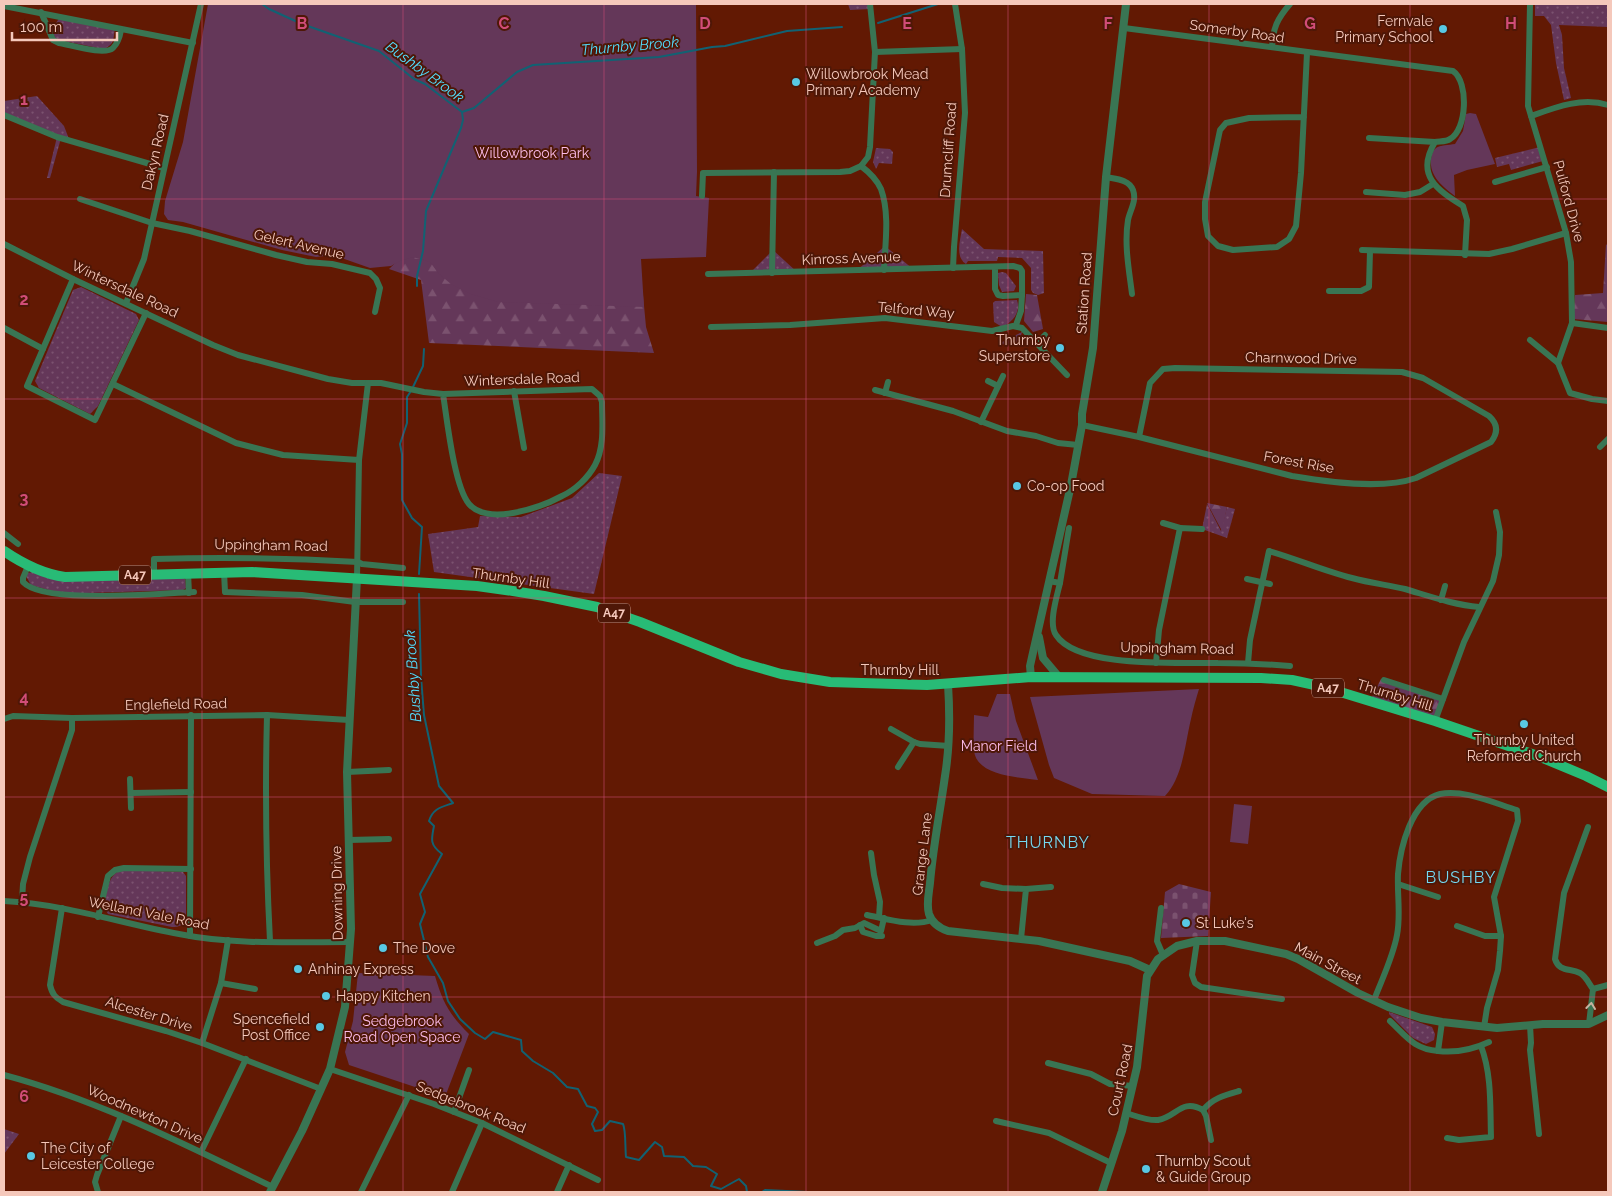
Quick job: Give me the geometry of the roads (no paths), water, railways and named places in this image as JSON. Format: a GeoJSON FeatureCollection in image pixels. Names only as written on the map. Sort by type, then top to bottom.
{"type":"FeatureCollection","features":[{"type":"Feature","properties":{"kind":"highway","name":"A47"},"geometry":{"type":"LineString","coordinates":[[4,551],[28,566],[51,575],[65,577],[188,573]]}},
{"type":"Feature","properties":{"kind":"highway","name":"Thurnby Hill"},"geometry":{"type":"LineString","coordinates":[[188,573],[280,573],[476,586],[544,596],[573,601],[618,614],[739,662],[802,678],[853,684],[948,684],[1031,677],[1261,678],[1292,680],[1324,687],[1435,721],[1538,756],[1608,784]]}},
{"type":"Feature","properties":{"kind":"street","name":"Dakyn Road"},"geometry":{"type":"LineString","coordinates":[[126,303],[144,259],[201,4]]}},
{"type":"Feature","properties":{"kind":"street"},"geometry":{"type":"LineString","coordinates":[[702,196],[703,172],[840,172],[850,171],[862,166],[868,157],[870,147],[875,52],[870,4]]}},
{"type":"Feature","properties":{"kind":"street","name":"Drumcliff Road"},"geometry":{"type":"LineString","coordinates":[[953,268],[966,113],[962,49],[956,4]]}},
{"type":"Feature","properties":{"kind":"street","name":"Station Road"},"geometry":{"type":"LineString","coordinates":[[1031,677],[1030,666],[1082,425],[1082,414],[1093,348],[1106,177],[1126,4]]}},
{"type":"Feature","properties":{"kind":"street"},"geometry":{"type":"LineString","coordinates":[[1272,48],[1273,33],[1279,17],[1290,4]]}},
{"type":"Feature","properties":{"kind":"street","name":"Pulford Drive"},"geometry":{"type":"LineString","coordinates":[[1530,4],[1528,106],[1566,234],[1571,262],[1572,323],[1558,363]]}},
{"type":"Feature","properties":{"kind":"street"},"geometry":{"type":"LineString","coordinates":[[4,6],[193,43]]}},
{"type":"Feature","properties":{"kind":"street"},"geometry":{"type":"LineString","coordinates":[[41,12],[53,40],[59,43],[105,52],[113,49],[121,30]]}},
{"type":"Feature","properties":{"kind":"street","name":"Somerby Road"},"geometry":{"type":"LineString","coordinates":[[1124,28],[1453,71],[1462,82],[1464,97],[1463,116],[1458,132],[1450,140],[1435,142]]}},
{"type":"Feature","properties":{"kind":"street"},"geometry":{"type":"LineString","coordinates":[[875,52],[962,49]]}},
{"type":"Feature","properties":{"kind":"street"},"geometry":{"type":"LineString","coordinates":[[1304,117],[1249,118],[1226,123],[1220,130],[1205,202],[1208,236],[1218,246],[1233,250],[1276,247],[1289,239],[1296,226],[1301,173],[1304,117],[1307,52]]}},
{"type":"Feature","properties":{"kind":"street"},"geometry":{"type":"LineString","coordinates":[[1531,116],[1557,107],[1582,102],[1608,105]]}},
{"type":"Feature","properties":{"kind":"street"},"geometry":{"type":"LineString","coordinates":[[4,115],[57,137],[164,168]]}},
{"type":"Feature","properties":{"kind":"street"},"geometry":{"type":"LineString","coordinates":[[1369,138],[1435,142],[1428,153],[1427,168],[1433,184],[1463,206],[1467,220],[1465,254]]}},
{"type":"Feature","properties":{"kind":"street"},"geometry":{"type":"LineString","coordinates":[[862,166],[876,181],[884,199],[884,270]]}},
{"type":"Feature","properties":{"kind":"street"},"geometry":{"type":"LineString","coordinates":[[1495,182],[1547,167]]}},
{"type":"Feature","properties":{"kind":"street"},"geometry":{"type":"LineString","coordinates":[[772,273],[774,172]]}},
{"type":"Feature","properties":{"kind":"street"},"geometry":{"type":"LineString","coordinates":[[1106,177],[1125,182],[1133,190],[1134,202],[1128,220],[1127,240],[1132,294]]}},
{"type":"Feature","properties":{"kind":"street"},"geometry":{"type":"LineString","coordinates":[[1366,192],[1405,194],[1420,192],[1433,184]]}},
{"type":"Feature","properties":{"kind":"street","name":"Gelert Avenue"},"geometry":{"type":"LineString","coordinates":[[80,199],[152,223],[209,236],[276,255],[307,262],[332,264],[370,273],[376,279],[380,288],[376,312]]}},
{"type":"Feature","properties":{"kind":"street"},"geometry":{"type":"LineString","coordinates":[[1362,250],[1489,254],[1566,234]]}},
{"type":"Feature","properties":{"kind":"street","name":"Wintersdale Road"},"geometry":{"type":"LineString","coordinates":[[4,244],[213,345],[238,354],[328,379],[352,383],[381,383],[443,394],[592,389],[600,396],[602,402],[601,440],[595,465],[584,480],[563,496],[548,502],[498,515],[480,511],[470,505],[459,486],[443,394]]}},
{"type":"Feature","properties":{"kind":"street"},"geometry":{"type":"LineString","coordinates":[[1329,291],[1361,291],[1370,287],[1370,251]]}},
{"type":"Feature","properties":{"kind":"street","name":"Kinross Avenue"},"geometry":{"type":"LineString","coordinates":[[708,274],[1013,266],[1020,268],[1022,273],[1021,311],[1016,326]]}},
{"type":"Feature","properties":{"kind":"street"},"geometry":{"type":"LineString","coordinates":[[995,267],[995,288],[998,295],[1022,296]]}},
{"type":"Feature","properties":{"kind":"street"},"geometry":{"type":"LineString","coordinates":[[73,279],[27,386],[95,420],[146,313]]}},
{"type":"Feature","properties":{"kind":"street","name":"Telford Way"},"geometry":{"type":"LineString","coordinates":[[711,327],[790,325],[885,318],[992,331],[1016,326]]}},
{"type":"Feature","properties":{"kind":"street"},"geometry":{"type":"LineString","coordinates":[[1572,323],[1608,328]]}},
{"type":"Feature","properties":{"kind":"street"},"geometry":{"type":"LineString","coordinates":[[1016,326],[1022,328],[1067,375]]}},
{"type":"Feature","properties":{"kind":"street"},"geometry":{"type":"LineString","coordinates":[[4,328],[43,349]]}},
{"type":"Feature","properties":{"kind":"street"},"geometry":{"type":"LineString","coordinates":[[1036,343],[1044,335]]}},
{"type":"Feature","properties":{"kind":"street"},"geometry":{"type":"LineString","coordinates":[[1530,340],[1558,363],[1570,393],[1608,401]]}},
{"type":"Feature","properties":{"kind":"street","name":"Charnwood Drive"},"geometry":{"type":"LineString","coordinates":[[1139,437],[1150,383],[1163,369],[1175,368],[1402,372],[1423,378],[1489,416],[1493,419],[1496,427]]}},
{"type":"Feature","properties":{"kind":"street"},"geometry":{"type":"LineString","coordinates":[[981,422],[1003,376]]}},
{"type":"Feature","properties":{"kind":"street"},"geometry":{"type":"LineString","coordinates":[[988,381],[998,386]]}},
{"type":"Feature","properties":{"kind":"street"},"geometry":{"type":"LineString","coordinates":[[885,393],[888,382]]}},
{"type":"Feature","properties":{"kind":"street"},"geometry":{"type":"LineString","coordinates":[[357,578],[359,460],[368,383]]}},
{"type":"Feature","properties":{"kind":"street"},"geometry":{"type":"LineString","coordinates":[[113,384],[236,444],[283,455],[359,460]]}},
{"type":"Feature","properties":{"kind":"street"},"geometry":{"type":"LineString","coordinates":[[875,390],[953,410],[1007,431],[1036,436],[1058,443],[1078,445]]}},
{"type":"Feature","properties":{"kind":"street"},"geometry":{"type":"LineString","coordinates":[[514,391],[524,448]]}},
{"type":"Feature","properties":{"kind":"street","name":"Forest Rise"},"geometry":{"type":"LineString","coordinates":[[1082,425],[1311,479],[1391,483],[1404,482],[1416,478],[1491,442],[1495,437],[1496,427]]}},
{"type":"Feature","properties":{"kind":"street"},"geometry":{"type":"LineString","coordinates":[[1600,447],[1608,439]]}},
{"type":"Feature","properties":{"kind":"street"},"geometry":{"type":"LineString","coordinates":[[1435,721],[1464,642],[1493,581],[1499,555],[1500,532],[1496,512]]}},
{"type":"Feature","properties":{"kind":"street"},"geometry":{"type":"LineString","coordinates":[[1163,523],[1180,528],[1202,530]]}},
{"type":"Feature","properties":{"kind":"street"},"geometry":{"type":"LineString","coordinates":[[1049,581],[1060,583],[1069,528]]}},
{"type":"Feature","properties":{"kind":"street"},"geometry":{"type":"LineString","coordinates":[[1156,663],[1159,630],[1180,528]]}},
{"type":"Feature","properties":{"kind":"street"},"geometry":{"type":"LineString","coordinates":[[4,533],[18,544]]}},
{"type":"Feature","properties":{"kind":"street"},"geometry":{"type":"LineString","coordinates":[[1248,663],[1250,640],[1269,551],[1354,578],[1400,588],[1464,606],[1479,607]]}},
{"type":"Feature","properties":{"kind":"street","name":"Uppingham Road"},"geometry":{"type":"LineString","coordinates":[[154,574],[154,559],[217,558],[358,562],[403,568]]}},
{"type":"Feature","properties":{"kind":"street"},"geometry":{"type":"LineString","coordinates":[[28,566],[23,578],[26,586],[49,594],[75,596],[191,593],[188,573]]}},
{"type":"Feature","properties":{"kind":"street","name":"Uppingham Road"},"geometry":{"type":"LineString","coordinates":[[224,572],[225,592],[302,595],[355,602],[403,602]]}},
{"type":"Feature","properties":{"kind":"street","name":"Downing Drive"},"geometry":{"type":"LineString","coordinates":[[271,1190],[302,1131],[330,1069],[345,1007],[350,942],[351,887],[347,772],[357,578]]}},
{"type":"Feature","properties":{"kind":"street"},"geometry":{"type":"LineString","coordinates":[[1248,579],[1270,584]]}},
{"type":"Feature","properties":{"kind":"street","name":"Uppingham Road"},"geometry":{"type":"LineString","coordinates":[[1060,583],[1053,617],[1053,631],[1056,637],[1066,645],[1088,655],[1119,661],[1248,663],[1290,666]]}},
{"type":"Feature","properties":{"kind":"street"},"geometry":{"type":"LineString","coordinates":[[1441,600],[1444,586]]}},
{"type":"Feature","properties":{"kind":"street","name":"Station Road"},"geometry":{"type":"LineString","coordinates":[[1038,630],[1041,655],[1048,666],[1059,677]]}},
{"type":"Feature","properties":{"kind":"street"},"geometry":{"type":"LineString","coordinates":[[1261,664],[1261,678]]}},
{"type":"Feature","properties":{"kind":"street"},"geometry":{"type":"LineString","coordinates":[[1384,680],[1443,699]]}},
{"type":"Feature","properties":{"kind":"street","name":"Grange Lane"},"geometry":{"type":"LineString","coordinates":[[932,920],[928,908],[931,871],[949,746],[948,684]]}},
{"type":"Feature","properties":{"kind":"street"},"geometry":{"type":"LineString","coordinates":[[190,936],[191,715]]}},
{"type":"Feature","properties":{"kind":"street"},"geometry":{"type":"LineString","coordinates":[[268,715],[266,840],[270,941]]}},
{"type":"Feature","properties":{"kind":"street","name":"Englefield Road"},"geometry":{"type":"LineString","coordinates":[[4,719],[13,716],[72,718],[268,715],[349,720]]}},
{"type":"Feature","properties":{"kind":"street"},"geometry":{"type":"LineString","coordinates":[[22,902],[23,884],[30,856],[72,730],[72,718]]}},
{"type":"Feature","properties":{"kind":"street"},"geometry":{"type":"LineString","coordinates":[[892,729],[920,744],[949,746]]}},
{"type":"Feature","properties":{"kind":"street"},"geometry":{"type":"LineString","coordinates":[[898,767],[914,742]]}},
{"type":"Feature","properties":{"kind":"street"},"geometry":{"type":"LineString","coordinates":[[347,772],[389,770]]}},
{"type":"Feature","properties":{"kind":"street"},"geometry":{"type":"LineString","coordinates":[[130,779],[131,808]]}},
{"type":"Feature","properties":{"kind":"street"},"geometry":{"type":"LineString","coordinates":[[131,794],[191,792]]}},
{"type":"Feature","properties":{"kind":"street"},"geometry":{"type":"LineString","coordinates":[[1374,1000],[1397,937],[1399,917],[1398,884],[1404,846],[1413,817],[1419,808],[1433,796],[1451,792],[1462,794],[1517,810],[1518,821],[1494,897],[1501,936],[1498,970],[1487,1008],[1484,1027]]}},
{"type":"Feature","properties":{"kind":"street"},"geometry":{"type":"LineString","coordinates":[[1588,827],[1564,893],[1555,959],[1556,963],[1562,968],[1581,973],[1593,989],[1590,1024]]}},
{"type":"Feature","properties":{"kind":"street"},"geometry":{"type":"LineString","coordinates":[[349,840],[389,839]]}},
{"type":"Feature","properties":{"kind":"street"},"geometry":{"type":"LineString","coordinates":[[817,943],[835,936],[843,930],[864,923],[881,931],[880,902],[871,853]]}},
{"type":"Feature","properties":{"kind":"street"},"geometry":{"type":"LineString","coordinates":[[98,917],[108,876],[115,870],[124,868],[191,869]]}},
{"type":"Feature","properties":{"kind":"street"},"geometry":{"type":"LineString","coordinates":[[983,884],[1002,888],[1051,887]]}},
{"type":"Feature","properties":{"kind":"street"},"geometry":{"type":"LineString","coordinates":[[1398,884],[1438,897]]}},
{"type":"Feature","properties":{"kind":"street"},"geometry":{"type":"LineString","coordinates":[[1022,939],[1026,888]]}},
{"type":"Feature","properties":{"kind":"street","name":"Welland Vale Road"},"geometry":{"type":"LineString","coordinates":[[4,901],[62,908],[190,936],[228,940],[350,942]]}},
{"type":"Feature","properties":{"kind":"street","name":"Alcester Drive"},"geometry":{"type":"LineString","coordinates":[[62,908],[50,985],[52,994],[57,998],[63,1002],[202,1043],[321,1089]]}},
{"type":"Feature","properties":{"kind":"street"},"geometry":{"type":"LineString","coordinates":[[1161,908],[1157,941],[1163,955]]}},
{"type":"Feature","properties":{"kind":"street"},"geometry":{"type":"LineString","coordinates":[[867,914],[906,922],[932,920],[942,929],[956,933],[1039,941],[1130,961],[1150,970]]}},
{"type":"Feature","properties":{"kind":"street"},"geometry":{"type":"LineString","coordinates":[[860,925],[863,932],[882,936]]}},
{"type":"Feature","properties":{"kind":"street"},"geometry":{"type":"LineString","coordinates":[[1457,926],[1485,936],[1501,936]]}},
{"type":"Feature","properties":{"kind":"street"},"geometry":{"type":"LineString","coordinates":[[202,1043],[221,983],[228,940]]}},
{"type":"Feature","properties":{"kind":"street","name":"Main Street"},"geometry":{"type":"LineString","coordinates":[[1150,970],[1163,955],[1178,946],[1197,941],[1225,940],[1286,954],[1340,984],[1374,1000],[1403,1012],[1442,1022],[1484,1027],[1590,1024],[1608,1015]]}},
{"type":"Feature","properties":{"kind":"street"},"geometry":{"type":"LineString","coordinates":[[1197,941],[1192,976],[1194,983],[1201,987],[1282,999]]}},
{"type":"Feature","properties":{"kind":"street","name":"Court Road"},"geometry":{"type":"LineString","coordinates":[[1102,1192],[1133,1086],[1140,1047],[1145,982],[1150,970]]}},
{"type":"Feature","properties":{"kind":"street"},"geometry":{"type":"LineString","coordinates":[[221,983],[255,989]]}},
{"type":"Feature","properties":{"kind":"street"},"geometry":{"type":"LineString","coordinates":[[1593,989],[1608,985]]}},
{"type":"Feature","properties":{"kind":"street"},"geometry":{"type":"LineString","coordinates":[[1390,1021],[1415,1045],[1421,1048],[1458,1052],[1489,1042]]}},
{"type":"Feature","properties":{"kind":"street"},"geometry":{"type":"LineString","coordinates":[[1438,1051],[1442,1022]]}},
{"type":"Feature","properties":{"kind":"street"},"geometry":{"type":"LineString","coordinates":[[1530,1026],[1530,1050],[1539,1134]]}},
{"type":"Feature","properties":{"kind":"street"},"geometry":{"type":"LineString","coordinates":[[1447,1138],[1459,1140],[1491,1137],[1489,1078],[1486,1058],[1481,1046]]}},
{"type":"Feature","properties":{"kind":"street"},"geometry":{"type":"LineString","coordinates":[[201,1152],[246,1059]]}},
{"type":"Feature","properties":{"kind":"street"},"geometry":{"type":"LineString","coordinates":[[1048,1064],[1091,1074],[1110,1084],[1133,1086]]}},
{"type":"Feature","properties":{"kind":"street","name":"Sedgebrook Road"},"geometry":{"type":"LineString","coordinates":[[330,1069],[409,1095],[482,1123],[598,1180]]}},
{"type":"Feature","properties":{"kind":"street"},"geometry":{"type":"LineString","coordinates":[[454,1112],[469,1070]]}},
{"type":"Feature","properties":{"kind":"street","name":"Woodnewton Drive"},"geometry":{"type":"LineString","coordinates":[[4,1075],[69,1094],[121,1116],[201,1152],[271,1190]]}},
{"type":"Feature","properties":{"kind":"street"},"geometry":{"type":"LineString","coordinates":[[1203,1110],[1211,1101],[1220,1096],[1239,1091]]}},
{"type":"Feature","properties":{"kind":"street"},"geometry":{"type":"LineString","coordinates":[[360,1192],[409,1095]]}},
{"type":"Feature","properties":{"kind":"street"},"geometry":{"type":"LineString","coordinates":[[1126,1113],[1158,1120],[1186,1106],[1196,1106],[1203,1110],[1206,1116],[1211,1140]]}},
{"type":"Feature","properties":{"kind":"street"},"geometry":{"type":"LineString","coordinates":[[98,1192],[95,1182],[97,1175],[121,1116]]}},
{"type":"Feature","properties":{"kind":"street"},"geometry":{"type":"LineString","coordinates":[[996,1121],[1049,1133],[1111,1163]]}},
{"type":"Feature","properties":{"kind":"street"},"geometry":{"type":"LineString","coordinates":[[452,1192],[482,1123]]}},
{"type":"Feature","properties":{"kind":"street"},"geometry":{"type":"LineString","coordinates":[[557,1192],[570,1165]]}},
{"type":"Feature","properties":{"kind":"waterway","name":"Bushby Brook"},"geometry":{"type":"LineString","coordinates":[[262,4],[302,24],[379,51],[414,79],[425,84],[462,112],[461,128],[426,211],[423,251],[417,276],[417,286]]}},
{"type":"Feature","properties":{"kind":"waterway","name":"Thurnby Brook"},"geometry":{"type":"LineString","coordinates":[[878,23],[938,4]]}},
{"type":"Feature","properties":{"kind":"waterway","name":"Thurnby Brook"},"geometry":{"type":"LineString","coordinates":[[462,112],[474,108],[517,72],[533,65],[659,57],[725,46],[787,31],[842,27]]}},
{"type":"Feature","properties":{"kind":"waterway","name":"Bushby Brook"},"geometry":{"type":"LineString","coordinates":[[413,387],[423,366],[424,349]]}},
{"type":"Feature","properties":{"kind":"waterway","name":"Bushby Brook"},"geometry":{"type":"LineString","coordinates":[[411,391],[407,397],[407,423],[400,444],[402,454],[402,500],[412,518],[422,527],[419,574]]}},
{"type":"Feature","properties":{"kind":"waterway","name":"Bushby Brook"},"geometry":{"type":"LineString","coordinates":[[419,594],[424,715],[439,786],[453,803],[435,811],[429,821],[434,826],[433,845],[442,854],[420,894],[425,912],[420,924],[428,957],[443,983],[448,1001],[460,1019],[475,1033],[485,1039],[493,1032],[521,1040],[522,1051],[533,1061],[553,1073],[567,1087],[578,1089],[587,1106],[595,1108],[598,1112],[592,1124],[595,1131],[602,1130],[610,1121],[623,1124],[626,1157],[639,1160],[655,1142],[662,1147],[664,1156],[684,1157],[693,1166],[706,1167],[717,1174],[711,1186],[721,1189],[739,1179],[746,1186],[747,1192]]}},
{"type":"Feature","properties":{"kind":"waterway","name":"Bushby Brook"},"geometry":{"type":"LineString","coordinates":[[762,1192],[765,1190],[808,1192]]}},
{"type":"Feature","properties":{"kind":"place","name":"Fernvale Primary School"},"geometry":{"type":"Point","coordinates":[1443,29]}},
{"type":"Feature","properties":{"kind":"place","name":"Willowbrook Mead Primary Academy"},"geometry":{"type":"Point","coordinates":[796,82]}},
{"type":"Feature","properties":{"kind":"place","name":"Thurnby Superstore"},"geometry":{"type":"Point","coordinates":[1060,348]}},
{"type":"Feature","properties":{"kind":"place","name":"Co-op Food"},"geometry":{"type":"Point","coordinates":[1017,486]}},
{"type":"Feature","properties":{"kind":"place","name":"Thurnby United Reformed Church"},"geometry":{"type":"Point","coordinates":[1524,724]}},
{"type":"Feature","properties":{"kind":"place","name":"St Luke's"},"geometry":{"type":"Point","coordinates":[1186,923]}},
{"type":"Feature","properties":{"kind":"place","name":"The Dove"},"geometry":{"type":"Point","coordinates":[383,948]}},
{"type":"Feature","properties":{"kind":"place","name":"Anhinay Express"},"geometry":{"type":"Point","coordinates":[298,969]}},
{"type":"Feature","properties":{"kind":"place","name":"Happy Kitchen"},"geometry":{"type":"Point","coordinates":[326,996]}},
{"type":"Feature","properties":{"kind":"place","name":"Spencefield Post Office"},"geometry":{"type":"Point","coordinates":[320,1027]}},
{"type":"Feature","properties":{"kind":"place","name":"The City of Leicester College"},"geometry":{"type":"Point","coordinates":[31,1156]}},
{"type":"Feature","properties":{"kind":"place","name":"Thurnby Scout & Guide Group"},"geometry":{"type":"Point","coordinates":[1146,1169]}},
{"type":"Feature","properties":{"kind":"district","name":"THURNBY"},"geometry":{"type":"Point","coordinates":[1048,842]}},
{"type":"Feature","properties":{"kind":"district","name":"BUSHBY"},"geometry":{"type":"Point","coordinates":[1461,877]}},
{"type":"Feature","properties":{"kind":"park label","name":"Willowbrook Park"},"geometry":{"type":"Point","coordinates":[532,153]}},
{"type":"Feature","properties":{"kind":"park label","name":"Manor Field"},"geometry":{"type":"Point","coordinates":[999,746]}},
{"type":"Feature","properties":{"kind":"park label","name":"Sedgebrook Road Open Space"},"geometry":{"type":"Point","coordinates":[402,1030]}}]}
